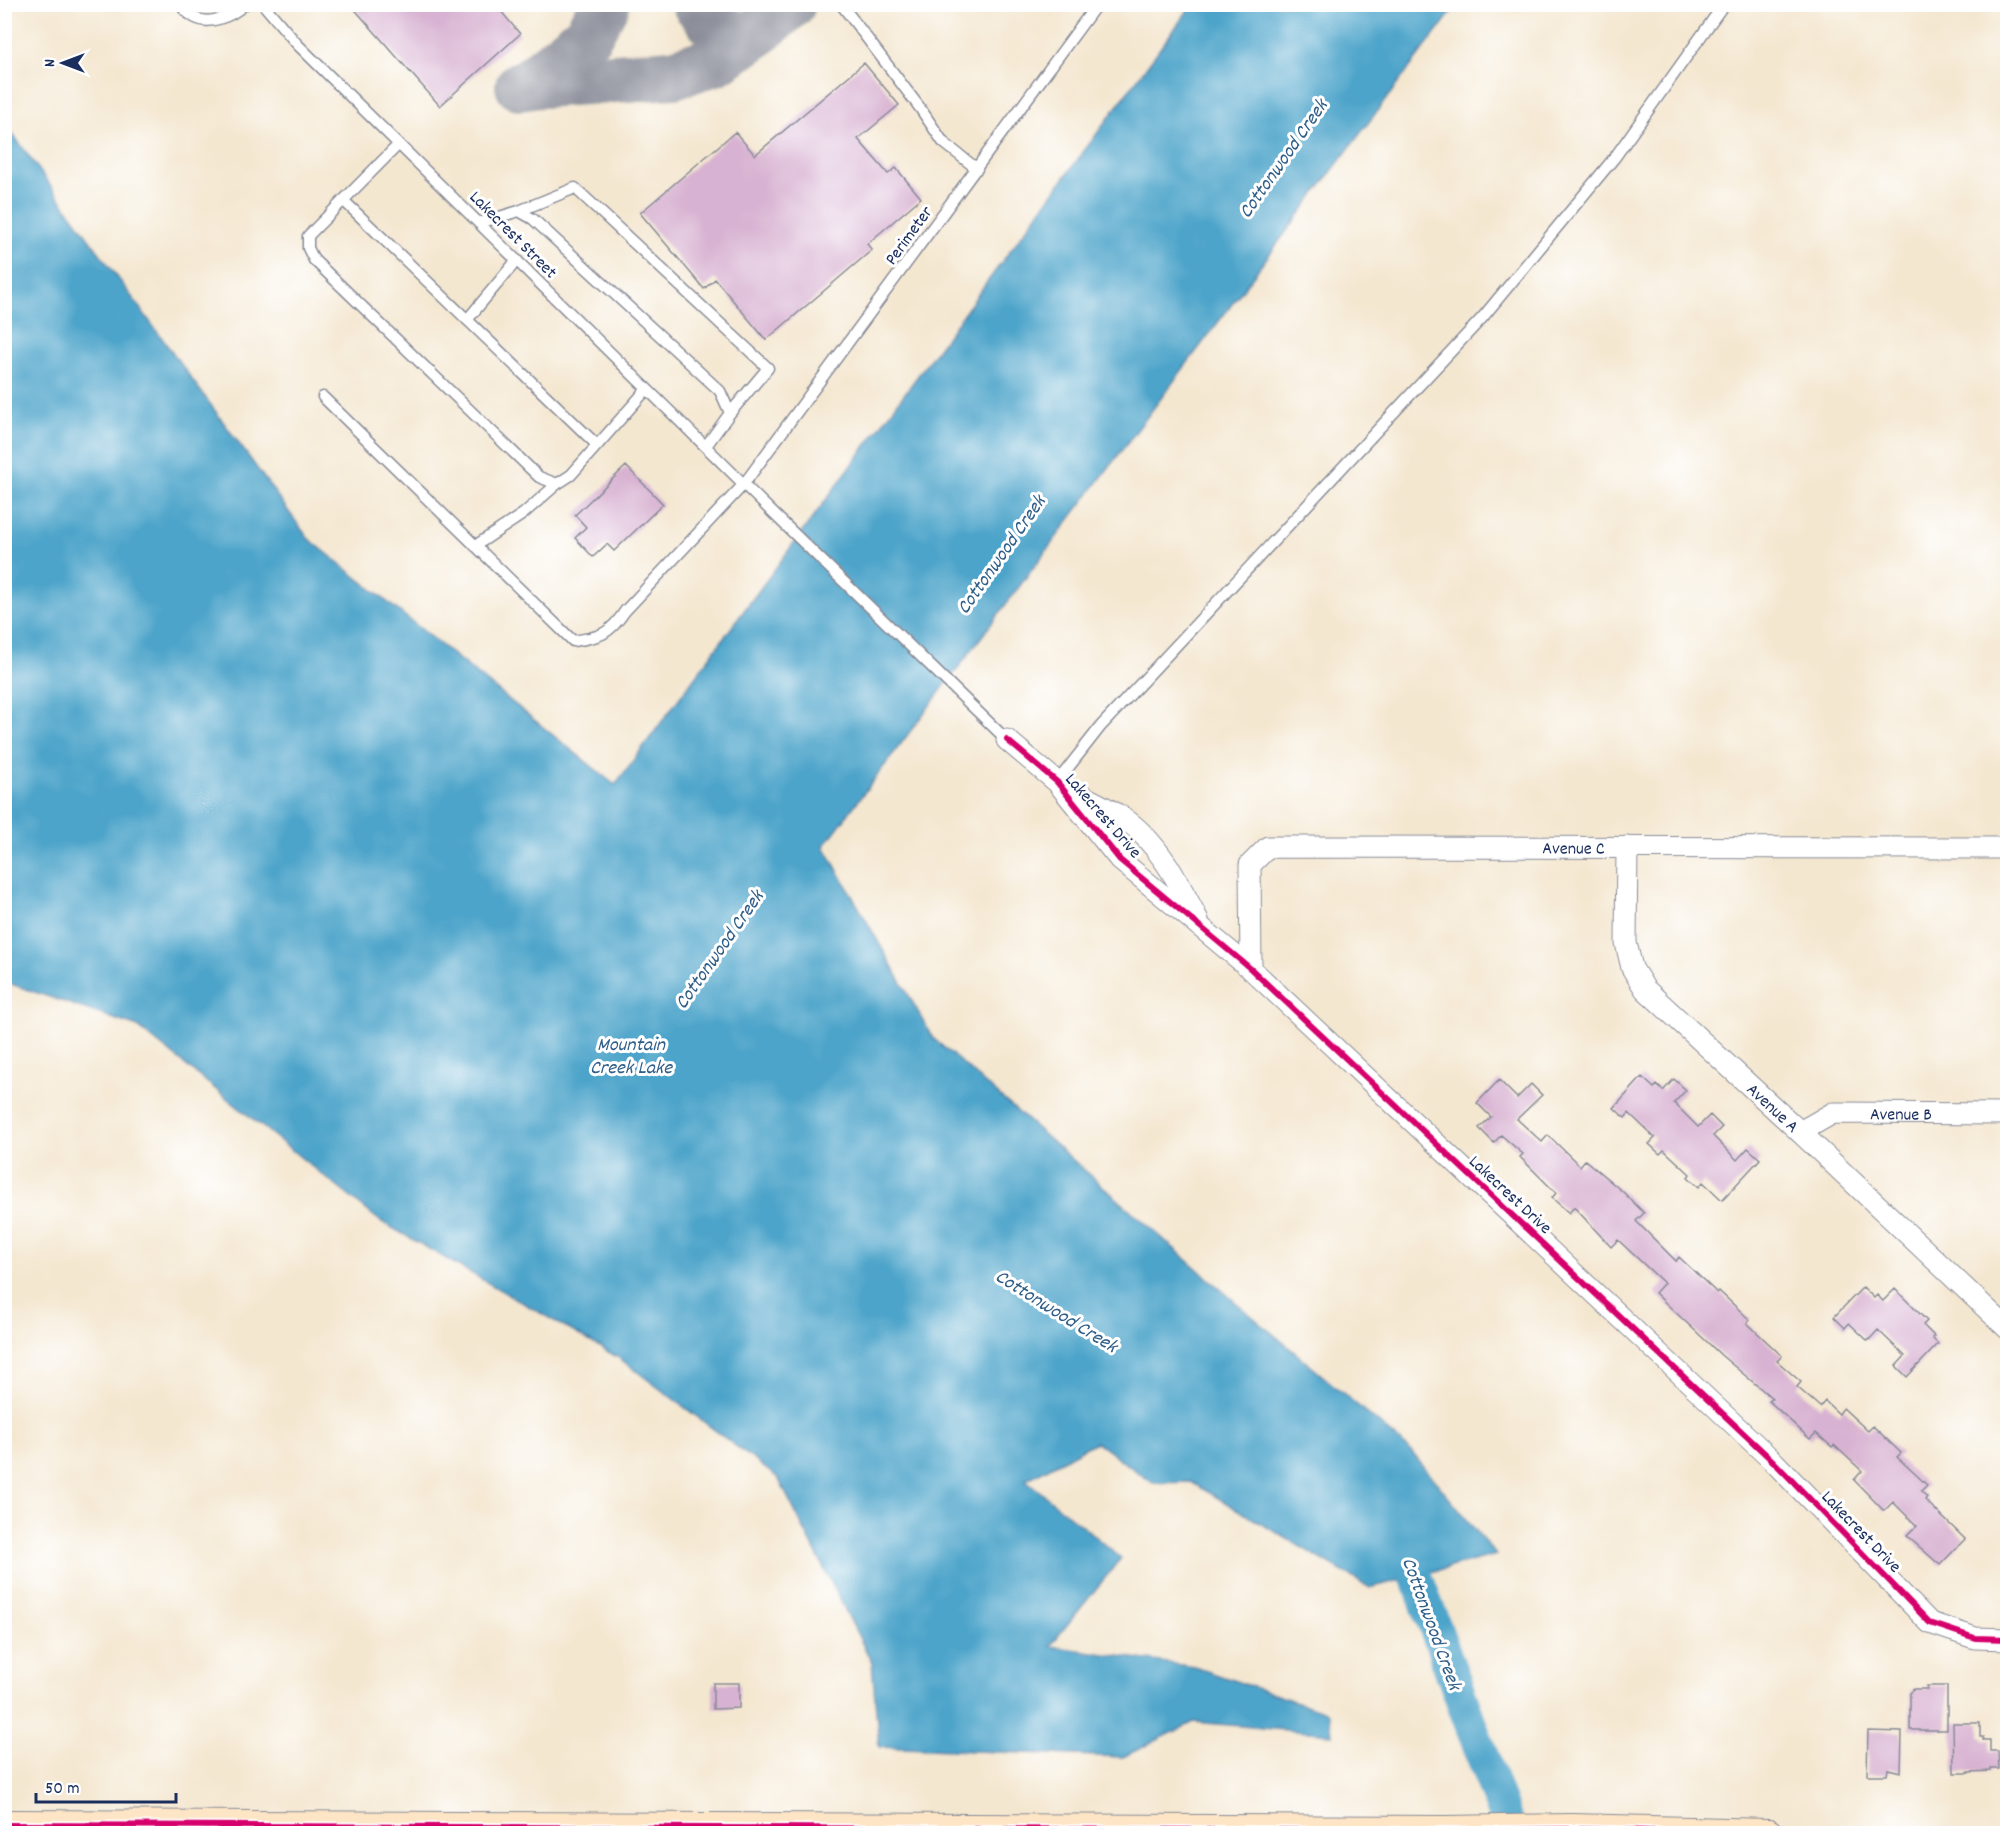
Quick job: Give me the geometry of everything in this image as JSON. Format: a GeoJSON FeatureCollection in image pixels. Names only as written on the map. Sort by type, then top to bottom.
{"type":"FeatureCollection","features":[{"type":"Feature","properties":{"kind":"street","name":"Lakecrest Drive"},"geometry":{"type":"LineString","coordinates":[[1007,740],[1057,782],[1120,860],[1251,969],[1774,1462],[1930,1623],[1975,1638],[2007,1639]]}},
{"type":"Feature","properties":{"kind":"street","name":"Lakecrest Drive"},"geometry":{"type":"LineString","coordinates":[[1057,782],[1123,818],[1144,835],[1174,874],[1202,928]]}},
{"type":"Feature","properties":{"kind":"street","name":"Avenue C"},"geometry":{"type":"LineString","coordinates":[[1251,969],[1250,865],[1268,847],[2007,848]]}},
{"type":"Feature","properties":{"kind":"street","name":"Avenue A"},"geometry":{"type":"LineString","coordinates":[[1627,847],[1626,943],[1632,968],[1645,989],[1800,1132],[2007,1329]]}},
{"type":"Feature","properties":{"kind":"street","name":"Avenue B"},"geometry":{"type":"LineString","coordinates":[[1800,1132],[1833,1113],[2007,1114]]}},
{"type":"Feature","properties":{"kind":"street"},"geometry":{"type":"LineString","coordinates":[[4,1825],[689,1830],[1446,1831],[1572,1829],[1768,1833]]}},
{"type":"Feature","properties":{"kind":"lane"},"geometry":{"type":"LineString","coordinates":[[180,4],[192,17],[214,21],[235,13],[245,4]]}},
{"type":"Feature","properties":{"kind":"lane","name":"Lakecrest Street"},"geometry":{"type":"LineString","coordinates":[[263,4],[297,44],[744,484]]}},
{"type":"Feature","properties":{"kind":"lane"},"geometry":{"type":"LineString","coordinates":[[841,4],[943,142],[977,169]]}},
{"type":"Feature","properties":{"kind":"lane","name":"Perimeter"},"geometry":{"type":"LineString","coordinates":[[476,546],[573,641],[598,637],[615,626],[625,611],[744,484],[1097,4]]}},
{"type":"Feature","properties":{"kind":"lane"},"geometry":{"type":"LineString","coordinates":[[1057,782],[1101,726],[1483,317],[1615,157],[1724,4]]}},
{"type":"Feature","properties":{"kind":"lane"},"geometry":{"type":"LineString","coordinates":[[399,144],[308,236],[308,248],[314,260],[539,477],[557,484]]}},
{"type":"Feature","properties":{"kind":"lane"},"geometry":{"type":"LineString","coordinates":[[479,223],[519,211],[575,188],[768,368],[706,446]]}},
{"type":"Feature","properties":{"kind":"lane"},"geometry":{"type":"LineString","coordinates":[[343,200],[597,446]]}},
{"type":"Feature","properties":{"kind":"lane"},"geometry":{"type":"LineString","coordinates":[[519,211],[533,219],[720,391],[730,413]]}},
{"type":"Feature","properties":{"kind":"lane"},"geometry":{"type":"LineString","coordinates":[[467,320],[517,260]]}},
{"type":"Feature","properties":{"kind":"lane"},"geometry":{"type":"LineString","coordinates":[[323,398],[476,546],[523,514],[557,484],[571,475],[647,389]]}},
{"type":"Feature","properties":{"kind":"lane","name":"Lakecrest Drive"},"geometry":{"type":"LineString","coordinates":[[744,484],[1007,740]]}},
{"type":"Feature","properties":{"kind":"water","name":"Mountain Creek Lake"},"geometry":{"type":"Polygon","coordinates":[[[1192,5],[1457,5],[824,846],[933,1038],[1240,1306],[1409,1449],[1496,1555],[1370,1588],[1191,1482],[1153,1483],[1096,1442],[1026,1480],[1121,1558],[1050,1646],[1195,1667],[1329,1713],[1332,1734],[1194,1722],[1123,1757],[879,1747],[872,1663],[778,1478],[619,1358],[380,1221],[138,1027],[5,982],[4,122],[308,538],[615,785],[1192,5]]]}},
{"type":"Feature","properties":{"kind":"building"},"geometry":{"type":"Polygon","coordinates":[[[350,4],[495,4],[520,34],[440,106],[350,4]]]}},
{"type":"Feature","properties":{"kind":"building"},"geometry":{"type":"Polygon","coordinates":[[[864,63],[899,105],[858,139],[888,174],[896,168],[921,198],[867,244],[872,250],[766,340],[715,279],[704,289],[640,213],[735,132],[755,155],[864,63]]]}},
{"type":"Feature","properties":{"kind":"building"},"geometry":{"type":"Polygon","coordinates":[[[626,466],[663,504],[614,551],[607,544],[593,557],[575,538],[586,527],[575,515],[626,466]]]}},
{"type":"Feature","properties":{"kind":"building"},"geometry":{"type":"Polygon","coordinates":[[[1642,1077],[1654,1088],[1657,1085],[1663,1091],[1674,1079],[1686,1090],[1674,1103],[1698,1127],[1710,1115],[1722,1127],[1713,1136],[1737,1160],[1748,1148],[1760,1159],[1722,1200],[1703,1182],[1699,1187],[1688,1177],[1690,1174],[1664,1150],[1660,1154],[1649,1144],[1655,1138],[1629,1113],[1625,1118],[1614,1108],[1642,1077]]]}},
{"type":"Feature","properties":{"kind":"building"},"geometry":{"type":"Polygon","coordinates":[[[1499,1080],[1517,1098],[1531,1084],[1542,1095],[1517,1119],[1542,1142],[1548,1135],[1580,1166],[1585,1160],[1623,1192],[1644,1213],[1636,1221],[1676,1261],[1679,1257],[1750,1320],[1747,1323],[1782,1356],[1777,1361],[1801,1382],[1797,1387],[1820,1407],[1825,1401],[1839,1414],[1843,1408],[1868,1431],[1873,1426],[1901,1453],[1897,1457],[1927,1485],[1921,1491],[1927,1497],[1925,1500],[1965,1539],[1940,1565],[1907,1536],[1917,1526],[1893,1502],[1884,1511],[1854,1480],[1862,1471],[1834,1445],[1832,1447],[1816,1433],[1810,1439],[1769,1401],[1772,1398],[1722,1356],[1655,1293],[1664,1283],[1618,1240],[1611,1247],[1574,1207],[1569,1213],[1552,1198],[1556,1193],[1520,1157],[1523,1154],[1501,1135],[1494,1143],[1479,1128],[1491,1117],[1477,1103],[1499,1080]]]}},
{"type":"Feature","properties":{"kind":"building"},"geometry":{"type":"Polygon","coordinates":[[[1863,1287],[1874,1298],[1877,1295],[1883,1301],[1895,1289],[1927,1321],[1923,1325],[1934,1336],[1932,1338],[1938,1344],[1907,1377],[1896,1366],[1905,1356],[1878,1330],[1868,1341],[1849,1323],[1845,1328],[1834,1317],[1863,1287]]]}},
{"type":"Feature","properties":{"kind":"building"},"geometry":{"type":"Polygon","coordinates":[[[713,1683],[739,1683],[739,1708],[713,1709],[713,1683]]]}},
{"type":"Feature","properties":{"kind":"building"},"geometry":{"type":"Polygon","coordinates":[[[1927,1686],[1947,1686],[1947,1730],[1910,1730],[1910,1693],[1914,1689],[1927,1689],[1927,1686]]]}},
{"type":"Feature","properties":{"kind":"building"},"geometry":{"type":"Polygon","coordinates":[[[1953,1723],[1980,1723],[1980,1737],[1983,1737],[1983,1740],[1990,1740],[1990,1751],[1998,1751],[1999,1769],[1954,1773],[1953,1723]]]}},
{"type":"Feature","properties":{"kind":"building"},"geometry":{"type":"Polygon","coordinates":[[[1868,1731],[1902,1732],[1901,1772],[1888,1769],[1887,1775],[1867,1775],[1868,1731]]]}},
{"type":"Feature","properties":{"kind":"waterway","name":"Cottonwood Creek"},"geometry":{"type":"LineString","coordinates":[[1398,1536],[1403,1540],[1511,1834]]}},
{"type":"Feature","properties":{"kind":"taxiway"},"geometry":{"type":"LineString","coordinates":[[520,86],[528,84],[587,36],[605,4]]}},
{"type":"Feature","properties":{"kind":"taxiway"},"geometry":{"type":"LineString","coordinates":[[697,4],[719,31],[750,38],[791,4]]}},
{"type":"Feature","properties":{"kind":"taxiway"},"geometry":{"type":"LineString","coordinates":[[528,84],[673,74],[715,61],[750,38]]}},
{"type":"Feature","properties":{"kind":"cycle path"},"geometry":{"type":"LineString","coordinates":[[1007,740],[1057,782],[1120,860],[1251,969],[1774,1462],[1930,1623],[1975,1638],[2008,1639]]}},
{"type":"Feature","properties":{"kind":"cycle path"},"geometry":{"type":"LineString","coordinates":[[4,1825],[1446,1831],[1572,1829],[1768,1834]]}}]}
